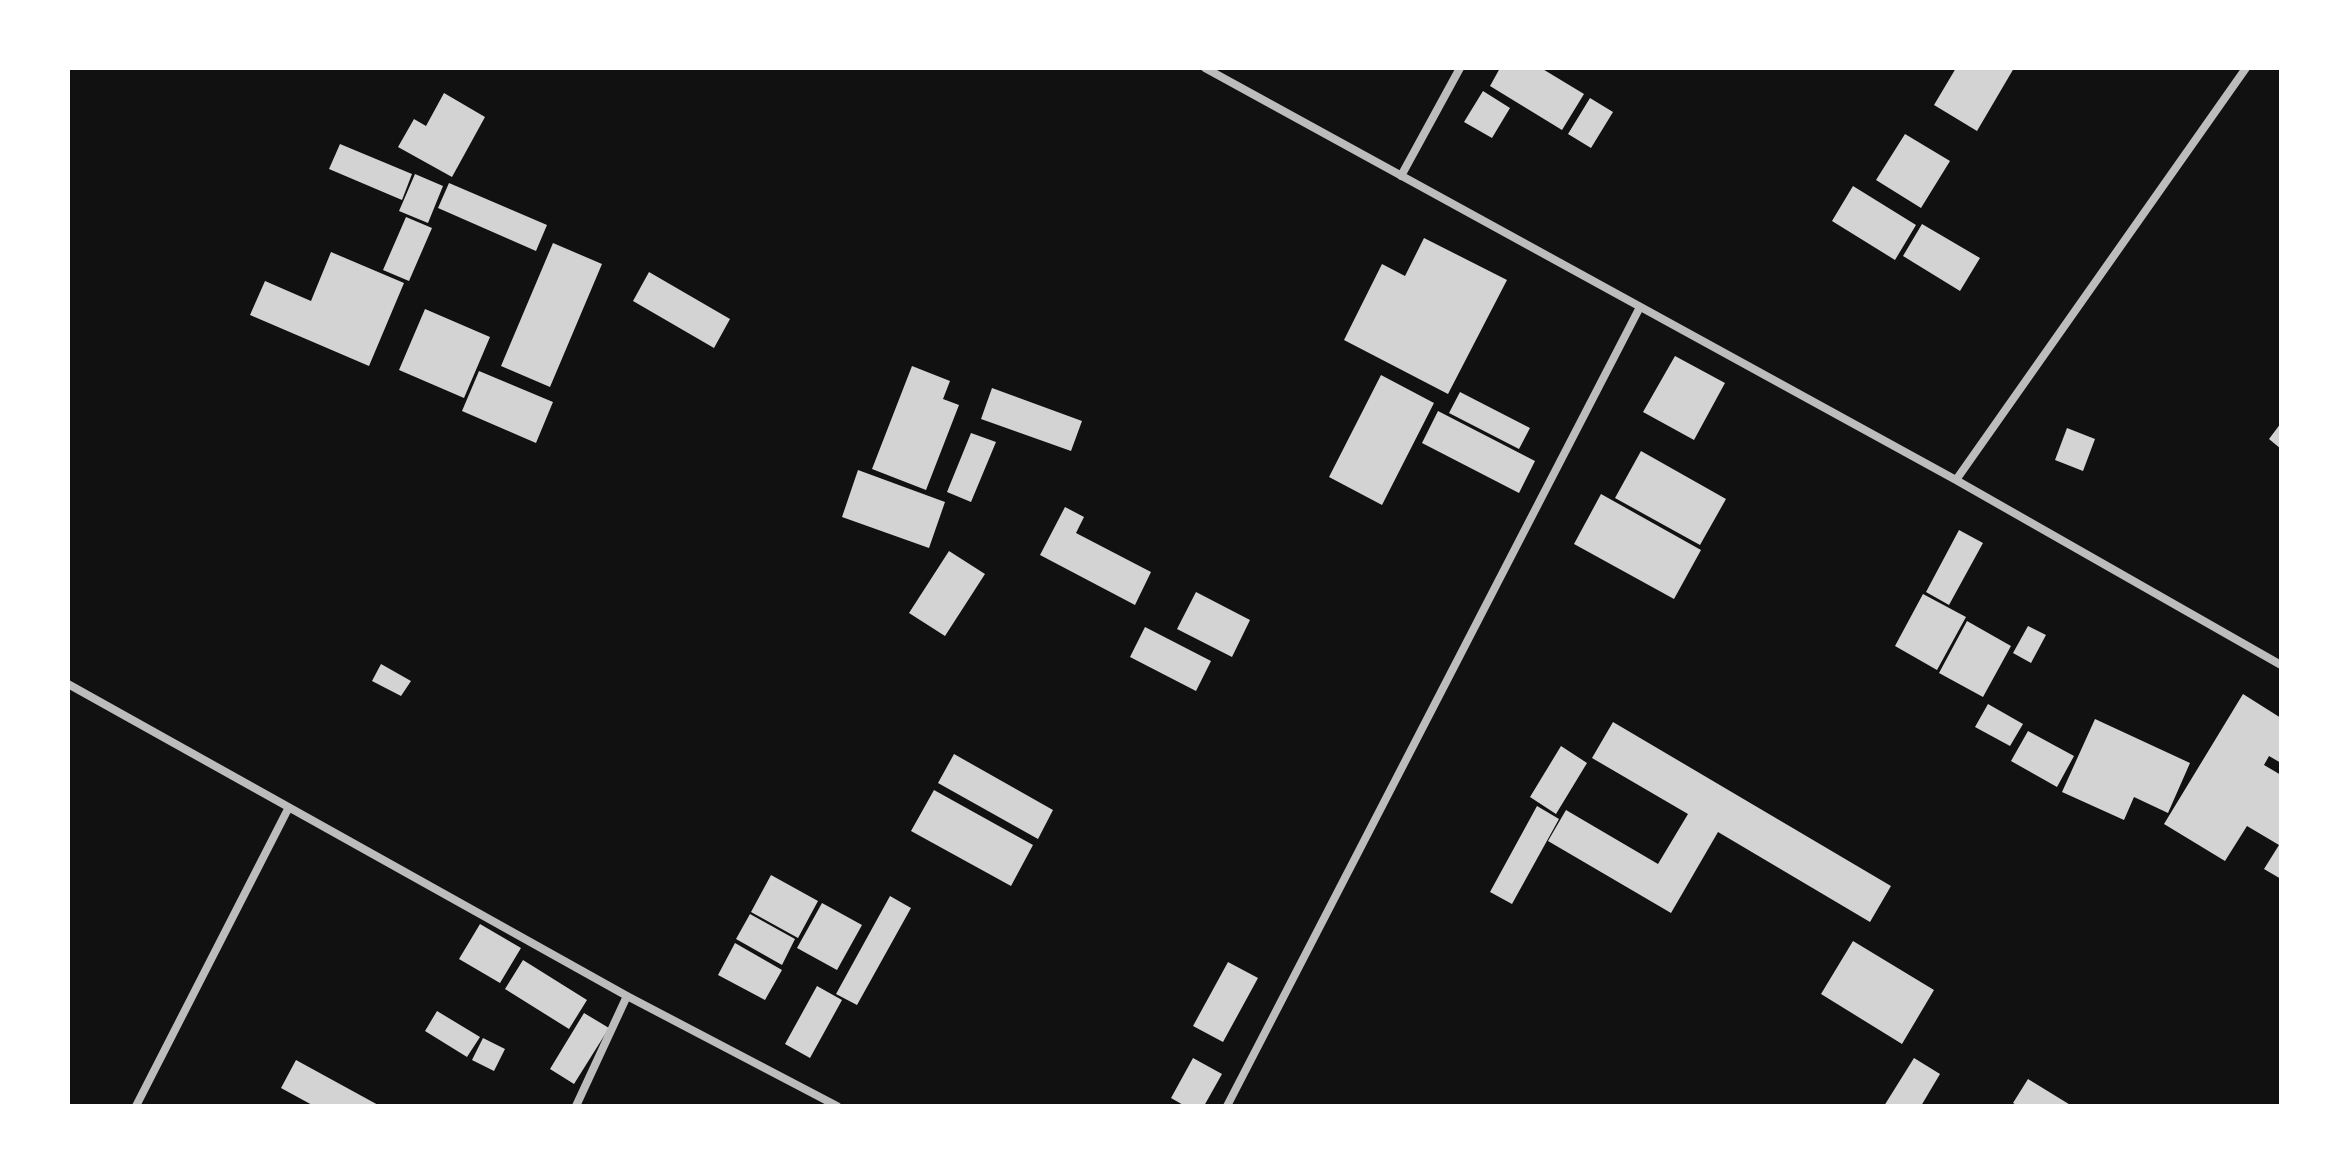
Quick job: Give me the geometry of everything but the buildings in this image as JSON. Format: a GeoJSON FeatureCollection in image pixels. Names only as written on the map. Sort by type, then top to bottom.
{"type":"FeatureCollection","features":[{"type":"Feature","properties":{"kind":"street"},"geometry":{"type":"LineString","coordinates":[[1205,68],[1956,480],[2281,665]]}},
{"type":"Feature","properties":{"kind":"street"},"geometry":{"type":"LineString","coordinates":[[1401,176],[1460,68]]}},
{"type":"Feature","properties":{"kind":"street"},"geometry":{"type":"LineString","coordinates":[[1956,480],[2246,68]]}},
{"type":"Feature","properties":{"kind":"street"},"geometry":{"type":"LineString","coordinates":[[1227,1106],[1640,307]]}},
{"type":"Feature","properties":{"kind":"street"},"geometry":{"type":"LineString","coordinates":[[68,684],[627,996],[837,1106]]}},
{"type":"Feature","properties":{"kind":"street"},"geometry":{"type":"LineString","coordinates":[[136,1106],[288,809]]}},
{"type":"Feature","properties":{"kind":"street"},"geometry":{"type":"LineString","coordinates":[[576,1106],[627,996]]}}]}
